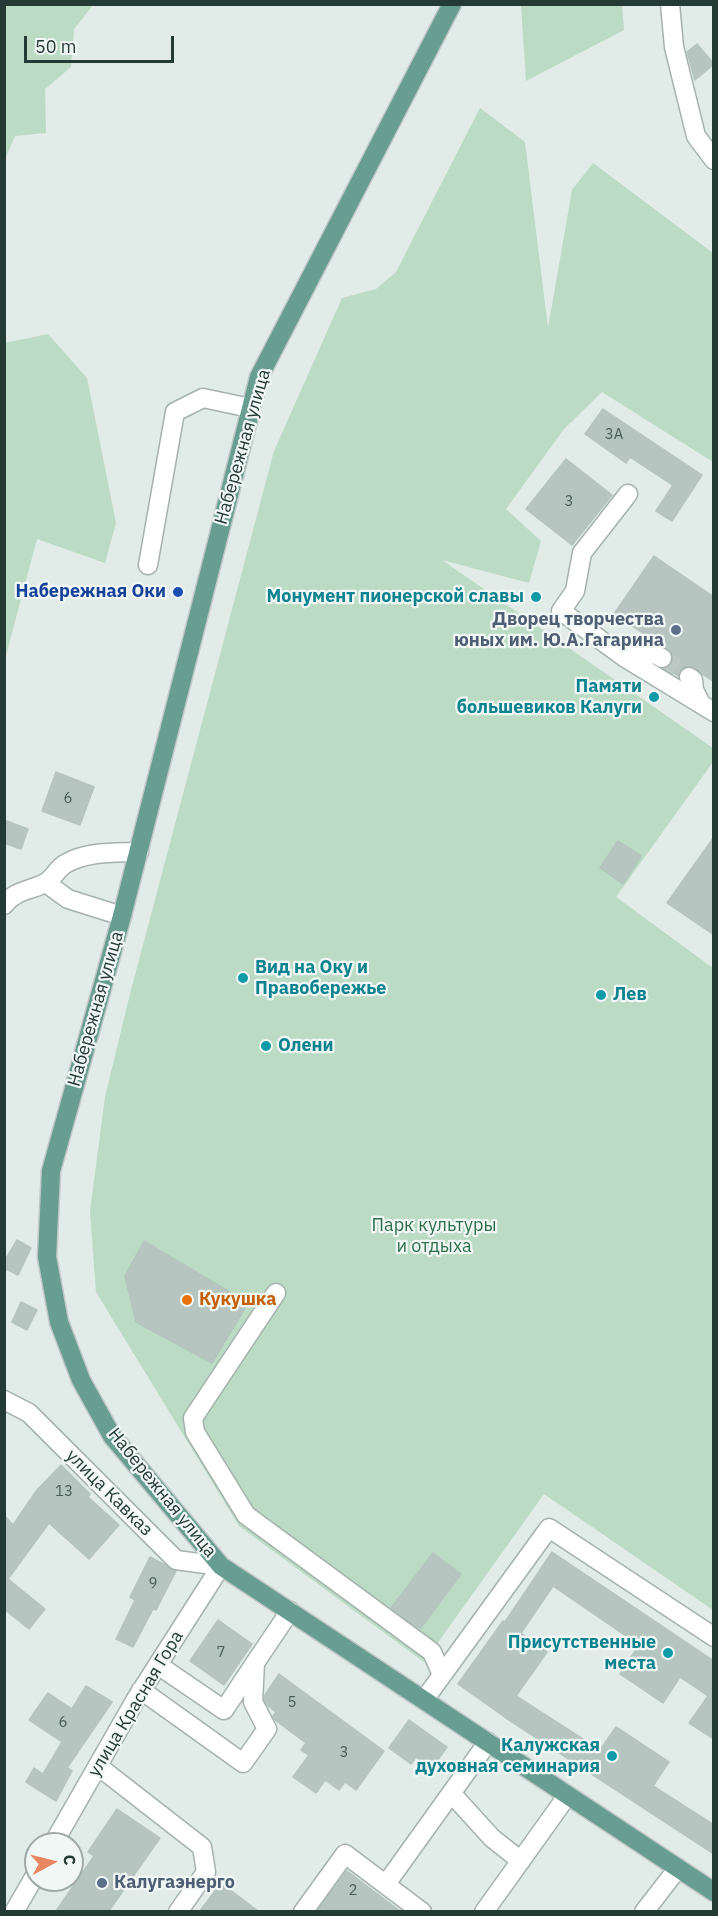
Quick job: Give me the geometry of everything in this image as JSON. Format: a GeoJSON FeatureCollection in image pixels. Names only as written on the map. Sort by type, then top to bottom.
{"type":"FeatureCollection","features":[{"type":"Feature","properties":{"kind":"main road","name":"Набережная улица"},"geometry":{"type":"LineString","coordinates":[[452,4],[259,377],[139,852],[51,1171],[47,1257],[59,1322],[81,1380],[107,1427],[149,1482],[221,1566],[714,1892]]}},
{"type":"Feature","properties":{"kind":"street"},"geometry":{"type":"LineString","coordinates":[[670,4],[674,47],[696,136],[714,160]]}},
{"type":"Feature","properties":{"kind":"street"},"geometry":{"type":"LineString","coordinates":[[148,564],[175,412],[203,398],[250,408]]}},
{"type":"Feature","properties":{"kind":"street"},"geometry":{"type":"LineString","coordinates":[[628,494],[582,553],[575,591],[561,611],[624,657],[707,709]]}},
{"type":"Feature","properties":{"kind":"street"},"geometry":{"type":"LineString","coordinates":[[624,657],[655,654],[662,658]]}},
{"type":"Feature","properties":{"kind":"street"},"geometry":{"type":"LineString","coordinates":[[689,677],[693,680],[694,690],[707,709]]}},
{"type":"Feature","properties":{"kind":"street"},"geometry":{"type":"LineString","coordinates":[[4,905],[10,897],[28,888],[46,883],[64,864],[96,854],[139,852]]}},
{"type":"Feature","properties":{"kind":"street"},"geometry":{"type":"LineString","coordinates":[[46,883],[68,899],[122,916]]}},
{"type":"Feature","properties":{"kind":"street"},"geometry":{"type":"LineString","coordinates":[[276,1293],[194,1419],[195,1432],[246,1515],[432,1652],[442,1675]]}},
{"type":"Feature","properties":{"kind":"street","name":"улица Кавказ"},"geometry":{"type":"LineString","coordinates":[[4,1400],[29,1413],[176,1560],[221,1566]]}},
{"type":"Feature","properties":{"kind":"street"},"geometry":{"type":"LineString","coordinates":[[424,1700],[549,1528],[714,1637]]}},
{"type":"Feature","properties":{"kind":"street","name":"улица Красная Гора"},"geometry":{"type":"LineString","coordinates":[[60,1832],[141,1690],[221,1566]]}},
{"type":"Feature","properties":{"kind":"street"},"geometry":{"type":"LineString","coordinates":[[158,1665],[224,1710],[290,1611]]}},
{"type":"Feature","properties":{"kind":"street"},"geometry":{"type":"LineString","coordinates":[[141,1690],[243,1762],[267,1729],[254,1702],[255,1664]]}},
{"type":"Feature","properties":{"kind":"street"},"geometry":{"type":"LineString","coordinates":[[386,1884],[488,1742]]}},
{"type":"Feature","properties":{"kind":"street"},"geometry":{"type":"LineString","coordinates":[[98,1766],[202,1847],[206,1872],[178,1911]]}},
{"type":"Feature","properties":{"kind":"street"},"geometry":{"type":"LineString","coordinates":[[452,1794],[492,1838],[521,1861]]}},
{"type":"Feature","properties":{"kind":"street"},"geometry":{"type":"LineString","coordinates":[[484,1911],[567,1796]]}},
{"type":"Feature","properties":{"kind":"street"},"geometry":{"type":"LineString","coordinates":[[303,1911],[345,1854],[422,1911]]}},
{"type":"Feature","properties":{"kind":"street"},"geometry":{"type":"LineString","coordinates":[[644,1911],[678,1868]]}},
{"type":"Feature","properties":{"kind":"street"},"geometry":{"type":"LineString","coordinates":[[14,1911],[25,1892]]}},
{"type":"Feature","properties":{"kind":"green space"},"geometry":{"type":"Polygon","coordinates":[[[5,4],[93,5],[74,29],[71,67],[45,89],[46,133],[15,136],[5,159],[5,4]]]}},
{"type":"Feature","properties":{"kind":"green space"},"geometry":{"type":"Polygon","coordinates":[[[521,5],[622,5],[624,30],[526,81],[521,5]]]}},
{"type":"Feature","properties":{"kind":"green space","name":"Парк культуры и отдыха"},"geometry":{"type":"Polygon","coordinates":[[[480,108],[525,142],[548,328],[572,190],[593,163],[713,253],[713,462],[602,392],[564,429],[506,509],[541,541],[529,583],[442,560],[713,748],[713,762],[616,897],[713,968],[713,1610],[544,1494],[424,1662],[239,1526],[96,1292],[90,1211],[105,1097],[130,994],[274,451],[342,298],[376,289],[396,272],[480,108]]]}},
{"type":"Feature","properties":{"kind":"green space"},"geometry":{"type":"Polygon","coordinates":[[[48,334],[87,378],[116,523],[105,563],[37,539],[5,659],[5,343],[48,334]]]}},
{"type":"Feature","properties":{"kind":"building"},"geometry":{"type":"Polygon","coordinates":[[[697,44],[714,64],[695,80],[687,52],[697,44]]]}},
{"type":"Feature","properties":{"kind":"building"},"geometry":{"type":"Polygon","coordinates":[[[603,409],[702,475],[672,521],[656,511],[673,485],[630,457],[626,463],[585,434],[603,409]]]}},
{"type":"Feature","properties":{"kind":"building"},"geometry":{"type":"Polygon","coordinates":[[[566,459],[612,495],[572,545],[526,509],[566,459]]]}},
{"type":"Feature","properties":{"kind":"building","name":"Дворец творчества юных им. Ю.А.Гагарина"},"geometry":{"type":"Polygon","coordinates":[[[654,556],[714,597],[714,682],[691,666],[684,667],[678,676],[666,668],[672,663],[671,652],[614,614],[654,556]]]}},
{"type":"Feature","properties":{"kind":"building"},"geometry":{"type":"Polygon","coordinates":[[[56,772],[94,787],[80,825],[42,811],[56,772]]]}},
{"type":"Feature","properties":{"kind":"building"},"geometry":{"type":"Polygon","coordinates":[[[4,820],[28,829],[21,849],[4,843],[4,820]]]}},
{"type":"Feature","properties":{"kind":"building"},"geometry":{"type":"Polygon","coordinates":[[[714,837],[714,935],[667,903],[714,837]]]}},
{"type":"Feature","properties":{"kind":"building"},"geometry":{"type":"Polygon","coordinates":[[[618,841],[641,856],[623,884],[600,868],[618,841]]]}},
{"type":"Feature","properties":{"kind":"building"},"geometry":{"type":"Polygon","coordinates":[[[17,1240],[31,1248],[18,1275],[4,1268],[4,1262],[17,1240]]]}},
{"type":"Feature","properties":{"kind":"building","name":"Кукушка"},"geometry":{"type":"Polygon","coordinates":[[[144,1241],[248,1303],[212,1363],[136,1322],[125,1276],[144,1241]]]}},
{"type":"Feature","properties":{"kind":"building"},"geometry":{"type":"Polygon","coordinates":[[[21,1302],[37,1310],[27,1330],[12,1322],[21,1302]]]}},
{"type":"Feature","properties":{"kind":"building"},"geometry":{"type":"Polygon","coordinates":[[[61,1465],[90,1494],[88,1497],[119,1525],[89,1559],[49,1523],[8,1579],[45,1609],[29,1629],[4,1609],[4,1515],[13,1525],[37,1490],[61,1465]]]}},
{"type":"Feature","properties":{"kind":"building"},"geometry":{"type":"Polygon","coordinates":[[[552,1552],[714,1661],[714,1739],[689,1723],[708,1696],[680,1677],[663,1703],[620,1674],[639,1645],[553,1586],[521,1633],[547,1652],[516,1696],[600,1750],[616,1727],[669,1762],[653,1786],[714,1825],[714,1854],[458,1684],[503,1621],[505,1622],[552,1552]]]}},
{"type":"Feature","properties":{"kind":"building"},"geometry":{"type":"Polygon","coordinates":[[[433,1553],[461,1574],[420,1629],[391,1608],[433,1553]]]}},
{"type":"Feature","properties":{"kind":"building"},"geometry":{"type":"Polygon","coordinates":[[[150,1557],[176,1571],[133,1647],[116,1639],[135,1600],[130,1597],[150,1557]]]}},
{"type":"Feature","properties":{"kind":"building"},"geometry":{"type":"Polygon","coordinates":[[[218,1620],[252,1644],[224,1685],[190,1661],[218,1620]]]}},
{"type":"Feature","properties":{"kind":"building"},"geometry":{"type":"Polygon","coordinates":[[[279,1674],[384,1751],[356,1790],[345,1782],[339,1790],[325,1780],[316,1793],[293,1777],[309,1755],[301,1750],[306,1743],[275,1720],[273,1716],[276,1712],[264,1700],[279,1674]]]}},
{"type":"Feature","properties":{"kind":"building"},"geometry":{"type":"Polygon","coordinates":[[[86,1686],[112,1702],[67,1768],[72,1771],[56,1801],[26,1782],[34,1768],[43,1774],[62,1742],[29,1720],[48,1693],[72,1709],[86,1686]]]}},
{"type":"Feature","properties":{"kind":"building"},"geometry":{"type":"Polygon","coordinates":[[[409,1720],[447,1747],[432,1768],[416,1757],[411,1764],[389,1748],[409,1720]]]}},
{"type":"Feature","properties":{"kind":"building","name":"Калугаэнерго"},"geometry":{"type":"Polygon","coordinates":[[[117,1809],[160,1838],[109,1911],[56,1911],[69,1892],[84,1892],[84,1870],[94,1856],[88,1852],[117,1809]]]}},
{"type":"Feature","properties":{"kind":"building"},"geometry":{"type":"Polygon","coordinates":[[[347,1871],[400,1911],[317,1911],[347,1871]]]}},
{"type":"Feature","properties":{"kind":"building"},"geometry":{"type":"Polygon","coordinates":[[[221,1883],[258,1911],[200,1911],[221,1883]]]}},
{"type":"Feature","properties":{"kind":"tunnel"},"geometry":{"type":"LineString","coordinates":[[662,658],[689,677]]}},
{"type":"Feature","properties":{"kind":"place","name":"Набережная Оки"},"geometry":{"type":"Point","coordinates":[178,592]}},
{"type":"Feature","properties":{"kind":"place","name":"Монумент пионерской славы"},"geometry":{"type":"Point","coordinates":[536,597]}},
{"type":"Feature","properties":{"kind":"place","name":"Дворец творчества юных им. Ю.А.Гагарина"},"geometry":{"type":"Point","coordinates":[676,630]}},
{"type":"Feature","properties":{"kind":"place","name":"Памяти большевиков Калуги"},"geometry":{"type":"Point","coordinates":[654,697]}},
{"type":"Feature","properties":{"kind":"place","name":"Вид на Оку и Правобережье"},"geometry":{"type":"Point","coordinates":[243,978]}},
{"type":"Feature","properties":{"kind":"place","name":"Лев"},"geometry":{"type":"Point","coordinates":[601,995]}},
{"type":"Feature","properties":{"kind":"place","name":"Олени"},"geometry":{"type":"Point","coordinates":[266,1046]}},
{"type":"Feature","properties":{"kind":"place","name":"Кукушка"},"geometry":{"type":"Point","coordinates":[187,1300]}},
{"type":"Feature","properties":{"kind":"place","name":"Присутственные места"},"geometry":{"type":"Point","coordinates":[668,1653]}},
{"type":"Feature","properties":{"kind":"place","name":"Калужская духовная семинария"},"geometry":{"type":"Point","coordinates":[612,1756]}},
{"type":"Feature","properties":{"kind":"place","name":"Калугаэнерго"},"geometry":{"type":"Point","coordinates":[102,1883]}}]}
